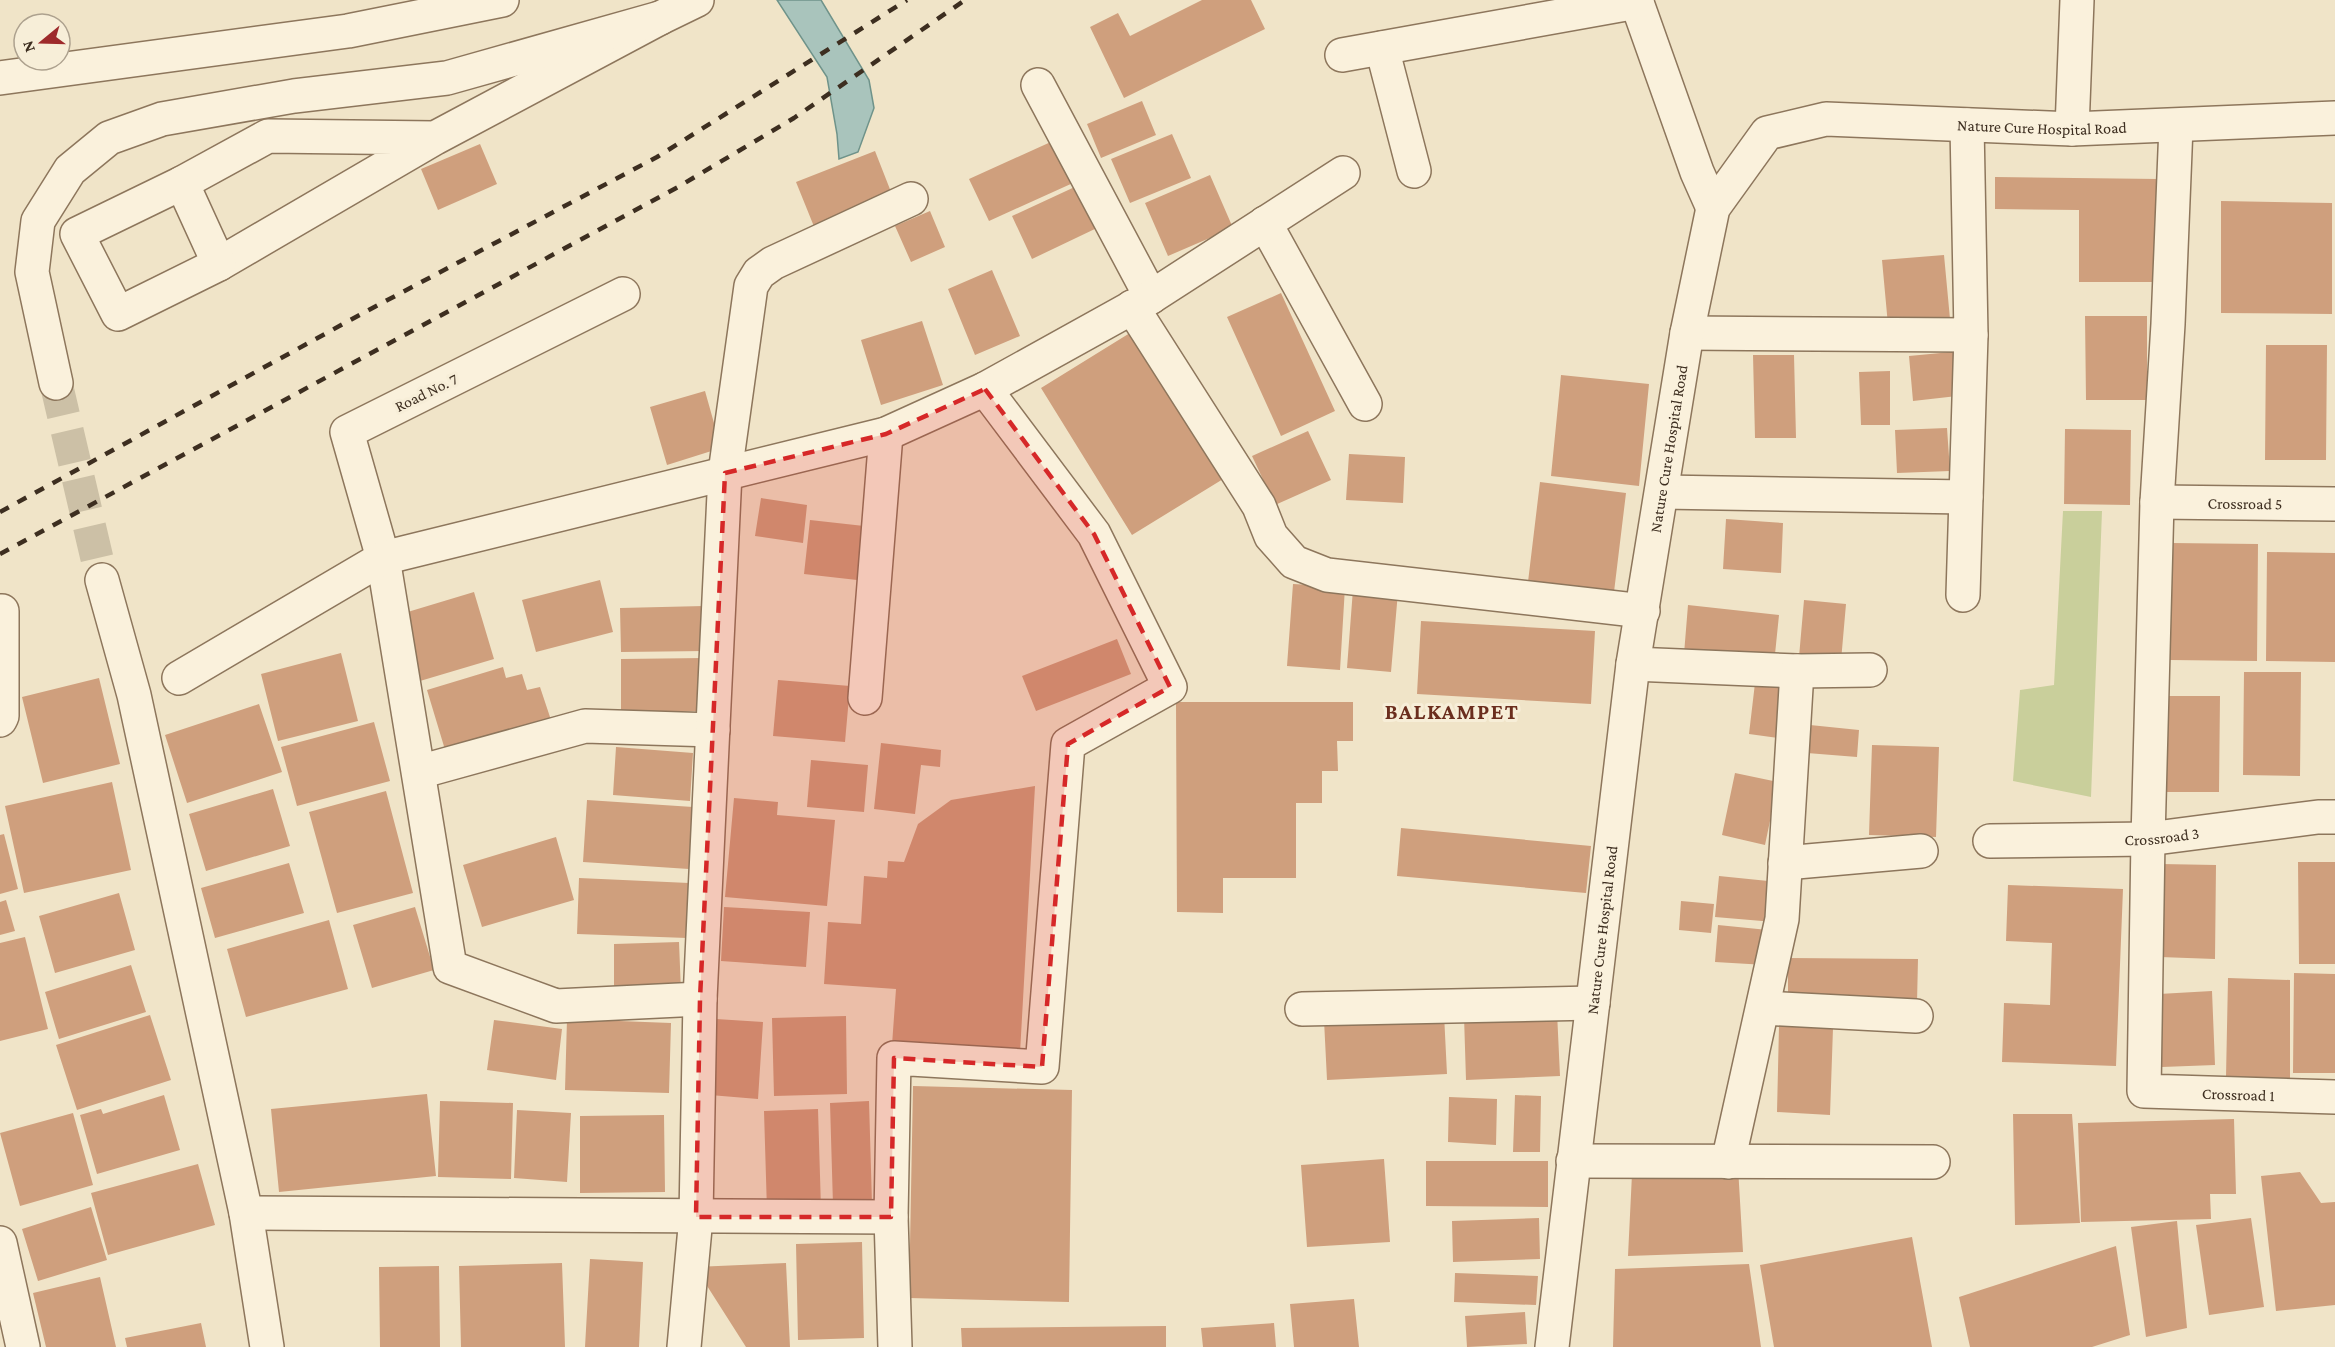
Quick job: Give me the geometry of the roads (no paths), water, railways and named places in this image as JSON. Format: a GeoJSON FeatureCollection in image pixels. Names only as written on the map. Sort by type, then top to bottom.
{"type":"FeatureCollection","features":[{"type":"Feature","properties":{"kind":"street"},"geometry":{"type":"LineString","coordinates":[[0,78],[348,32],[502,0]]}},
{"type":"Feature","properties":{"kind":"street"},"geometry":{"type":"LineString","coordinates":[[2072,129],[2077,0]]}},
{"type":"Feature","properties":{"kind":"street"},"geometry":{"type":"LineString","coordinates":[[1342,55],[1636,1],[1697,172],[1713,208]]}},
{"type":"Feature","properties":{"kind":"street"},"geometry":{"type":"LineString","coordinates":[[435,138],[268,136],[182,183],[77,234],[118,314],[219,264],[435,138],[680,8]]}},
{"type":"Feature","properties":{"kind":"street"},"geometry":{"type":"LineString","coordinates":[[56,383],[32,272],[38,221],[70,170],[109,138],[162,119],[294,96],[447,78],[680,8]]}},
{"type":"Feature","properties":{"kind":"street"},"geometry":{"type":"LineString","coordinates":[[1382,48],[1413,171]]}},
{"type":"Feature","properties":{"kind":"street"},"geometry":{"type":"LineString","coordinates":[[1038,85],[1142,302],[1259,506],[1272,536],[1294,562],[1327,575],[1643,611]]}},
{"type":"Feature","properties":{"kind":"street","name":"Nature Cure Hospital Road"},"geometry":{"type":"LineString","coordinates":[[1552,1347],[1633,664],[1687,333],[1713,208],[1767,133],[1826,119],[2072,129],[2335,118]]}},
{"type":"Feature","properties":{"kind":"street"},"geometry":{"type":"LineString","coordinates":[[1963,596],[1971,335],[1967,125]]}},
{"type":"Feature","properties":{"kind":"street"},"geometry":{"type":"LineString","coordinates":[[2148,839],[2157,502],[2168,324],[2176,126]]}},
{"type":"Feature","properties":{"kind":"street"},"geometry":{"type":"LineString","coordinates":[[179,678],[383,558],[886,434],[985,388],[1142,302],[1343,173]]}},
{"type":"Feature","properties":{"kind":"street"},"geometry":{"type":"LineString","coordinates":[[182,183],[219,264]]}},
{"type":"Feature","properties":{"kind":"street"},"geometry":{"type":"LineString","coordinates":[[684,1347],[696,1217],[700,999],[725,473],[751,285],[759,273],[773,263],[911,198]]}},
{"type":"Feature","properties":{"kind":"street"},"geometry":{"type":"LineString","coordinates":[[1265,223],[1365,404]]}},
{"type":"Feature","properties":{"kind":"street","name":"Road No. 7"},"geometry":{"type":"LineString","coordinates":[[383,558],[347,432],[623,294]]}},
{"type":"Feature","properties":{"kind":"street"},"geometry":{"type":"LineString","coordinates":[[1687,333],[1971,335]]}},
{"type":"Feature","properties":{"kind":"street"},"geometry":{"type":"LineString","coordinates":[[896,1347],[891,1217],[894,1058],[1042,1067],[1068,744],[1170,687],[1094,534],[985,388]]}},
{"type":"Feature","properties":{"kind":"street"},"geometry":{"type":"LineString","coordinates":[[865,698],[886,434]]}},
{"type":"Feature","properties":{"kind":"street"},"geometry":{"type":"LineString","coordinates":[[1662,492],[1966,497]]}},
{"type":"Feature","properties":{"kind":"street","name":"Crossroad 5"},"geometry":{"type":"LineString","coordinates":[[2157,502],[2335,504]]}},
{"type":"Feature","properties":{"kind":"street"},"geometry":{"type":"LineString","coordinates":[[383,558],[450,967],[556,1006],[700,999]]}},
{"type":"Feature","properties":{"kind":"street"},"geometry":{"type":"LineString","coordinates":[[102,580],[134,695],[246,1213],[267,1347]]}},
{"type":"Feature","properties":{"kind":"street"},"geometry":{"type":"LineString","coordinates":[[0,720],[2,716],[2,611]]}},
{"type":"Feature","properties":{"kind":"street"},"geometry":{"type":"LineString","coordinates":[[1633,664],[1797,671],[1870,670]]}},
{"type":"Feature","properties":{"kind":"street"},"geometry":{"type":"LineString","coordinates":[[1728,1162],[1782,919],[1797,671]]}},
{"type":"Feature","properties":{"kind":"street"},"geometry":{"type":"LineString","coordinates":[[418,772],[585,726],[713,730]]}},
{"type":"Feature","properties":{"kind":"street","name":"Crossroad 3"},"geometry":{"type":"LineString","coordinates":[[1990,841],[2148,839],[2318,817],[2335,817]]}},
{"type":"Feature","properties":{"kind":"street","name":"Crossroad 1"},"geometry":{"type":"LineString","coordinates":[[2148,839],[2144,1091],[2335,1097]]}},
{"type":"Feature","properties":{"kind":"street"},"geometry":{"type":"LineString","coordinates":[[1785,864],[1921,851]]}},
{"type":"Feature","properties":{"kind":"street"},"geometry":{"type":"LineString","coordinates":[[1302,1010],[1593,1003]]}},
{"type":"Feature","properties":{"kind":"street"},"geometry":{"type":"LineString","coordinates":[[1763,1008],[1916,1016]]}},
{"type":"Feature","properties":{"kind":"street"},"geometry":{"type":"LineString","coordinates":[[1573,1161],[1933,1162]]}},
{"type":"Feature","properties":{"kind":"street"},"geometry":{"type":"LineString","coordinates":[[246,1213],[891,1217]]}},
{"type":"Feature","properties":{"kind":"street"},"geometry":{"type":"LineString","coordinates":[[0,1243],[23,1347]]}},
{"type":"Feature","properties":{"kind":"water"},"geometry":{"type":"Polygon","coordinates":[[[777,0],[821,0],[869,80],[874,108],[858,152],[839,159],[827,77],[777,0]]]}},
{"type":"Feature","properties":{"kind":"tunnel"},"geometry":{"type":"LineString","coordinates":[[56,383],[102,580]]}},
{"type":"Feature","properties":{"kind":"railway"},"geometry":{"type":"LineString","coordinates":[[0,512],[365,312],[657,157],[907,0]]}},
{"type":"Feature","properties":{"kind":"railway"},"geometry":{"type":"LineString","coordinates":[[0,554],[678,187],[794,118],[965,0]]}},
{"type":"Feature","properties":{"kind":"district","name":"BALKAMPET"},"geometry":{"type":"Point","coordinates":[1452,711]}}]}
